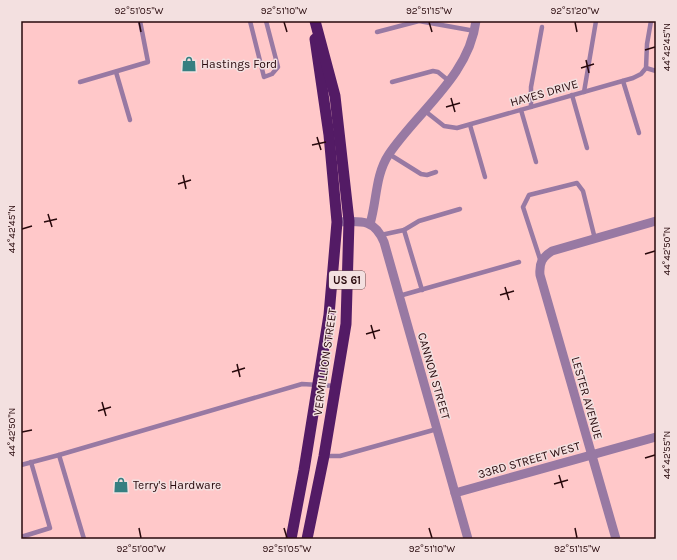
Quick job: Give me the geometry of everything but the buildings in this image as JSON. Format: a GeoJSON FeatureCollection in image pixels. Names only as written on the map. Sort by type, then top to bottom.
{"type":"FeatureCollection","features":[{"type":"Feature","properties":{"kind":"highway","name":"VERMILLION STREET"},"geometry":{"type":"LineString","coordinates":[[291,539],[329,315],[337,222],[329,135],[312,21]]}},
{"type":"Feature","properties":{"kind":"highway","name":"VERMILLION STREET"},"geometry":{"type":"LineString","coordinates":[[307,539],[324,456],[346,324],[349,221],[335,96],[315,21]]}},
{"type":"Feature","properties":{"kind":"street"},"geometry":{"type":"LineString","coordinates":[[337,222],[362,221],[370,224],[375,206],[380,173],[389,154],[459,67],[475,31],[476,21]]}},
{"type":"Feature","properties":{"kind":"street"},"geometry":{"type":"LineString","coordinates":[[541,262],[545,256],[552,251],[656,221]]}},
{"type":"Feature","properties":{"kind":"street","name":"CANNON STREET"},"geometry":{"type":"LineString","coordinates":[[370,224],[381,235],[400,296],[468,539]]}},
{"type":"Feature","properties":{"kind":"street","name":"LESTER AVENUE"},"geometry":{"type":"LineString","coordinates":[[541,262],[540,275],[616,539]]}},
{"type":"Feature","properties":{"kind":"street","name":"33RD STREET WEST"},"geometry":{"type":"LineString","coordinates":[[455,493],[656,437]]}},
{"type":"Feature","properties":{"kind":"lane"},"geometry":{"type":"LineString","coordinates":[[80,82],[148,62],[140,21]]}},
{"type":"Feature","properties":{"kind":"lane"},"geometry":{"type":"LineString","coordinates":[[250,21],[264,77],[272,74],[278,67],[266,21]]}},
{"type":"Feature","properties":{"kind":"lane"},"geometry":{"type":"LineString","coordinates":[[377,32],[419,21],[475,31]]}},
{"type":"Feature","properties":{"kind":"lane"},"geometry":{"type":"LineString","coordinates":[[584,92],[596,21]]}},
{"type":"Feature","properties":{"kind":"lane"},"geometry":{"type":"LineString","coordinates":[[651,21],[647,44],[646,68],[656,71]]}},
{"type":"Feature","properties":{"kind":"lane"},"geometry":{"type":"LineString","coordinates":[[531,107],[531,87],[542,27]]}},
{"type":"Feature","properties":{"kind":"lane","name":"HAYES DRIVE"},"geometry":{"type":"LineString","coordinates":[[425,111],[444,126],[451,128],[623,81],[641,74],[646,68]]}},
{"type":"Feature","properties":{"kind":"lane"},"geometry":{"type":"LineString","coordinates":[[392,82],[433,71],[438,72],[449,81]]}},
{"type":"Feature","properties":{"kind":"lane"},"geometry":{"type":"LineString","coordinates":[[116,72],[130,120]]}},
{"type":"Feature","properties":{"kind":"lane"},"geometry":{"type":"LineString","coordinates":[[623,81],[639,133]]}},
{"type":"Feature","properties":{"kind":"lane"},"geometry":{"type":"LineString","coordinates":[[572,95],[587,148]]}},
{"type":"Feature","properties":{"kind":"lane"},"geometry":{"type":"LineString","coordinates":[[521,110],[536,162]]}},
{"type":"Feature","properties":{"kind":"lane"},"geometry":{"type":"LineString","coordinates":[[470,124],[485,177]]}},
{"type":"Feature","properties":{"kind":"lane"},"geometry":{"type":"LineString","coordinates":[[389,154],[421,174],[426,175],[436,172]]}},
{"type":"Feature","properties":{"kind":"lane"},"geometry":{"type":"LineString","coordinates":[[541,262],[523,207],[530,195],[576,183],[583,191],[595,239]]}},
{"type":"Feature","properties":{"kind":"lane"},"geometry":{"type":"LineString","coordinates":[[381,235],[404,230],[419,221],[460,210]]}},
{"type":"Feature","properties":{"kind":"lane"},"geometry":{"type":"LineString","coordinates":[[404,230],[422,290]]}},
{"type":"Feature","properties":{"kind":"lane"},"geometry":{"type":"LineString","coordinates":[[400,296],[519,262]]}},
{"type":"Feature","properties":{"kind":"lane"},"geometry":{"type":"LineString","coordinates":[[21,465],[282,389],[302,384],[336,386]]}},
{"type":"Feature","properties":{"kind":"lane"},"geometry":{"type":"LineString","coordinates":[[324,456],[340,456],[437,429]]}},
{"type":"Feature","properties":{"kind":"lane"},"geometry":{"type":"LineString","coordinates":[[59,455],[84,539]]}},
{"type":"Feature","properties":{"kind":"lane"},"geometry":{"type":"LineString","coordinates":[[21,537],[50,528],[31,462]]}},
{"type":"Feature","properties":{"kind":"place","name":"Hastings Ford"},"geometry":{"type":"Point","coordinates":[189,64]}},
{"type":"Feature","properties":{"kind":"place","name":"Terry's Hardware"},"geometry":{"type":"Point","coordinates":[121,485]}}]}
